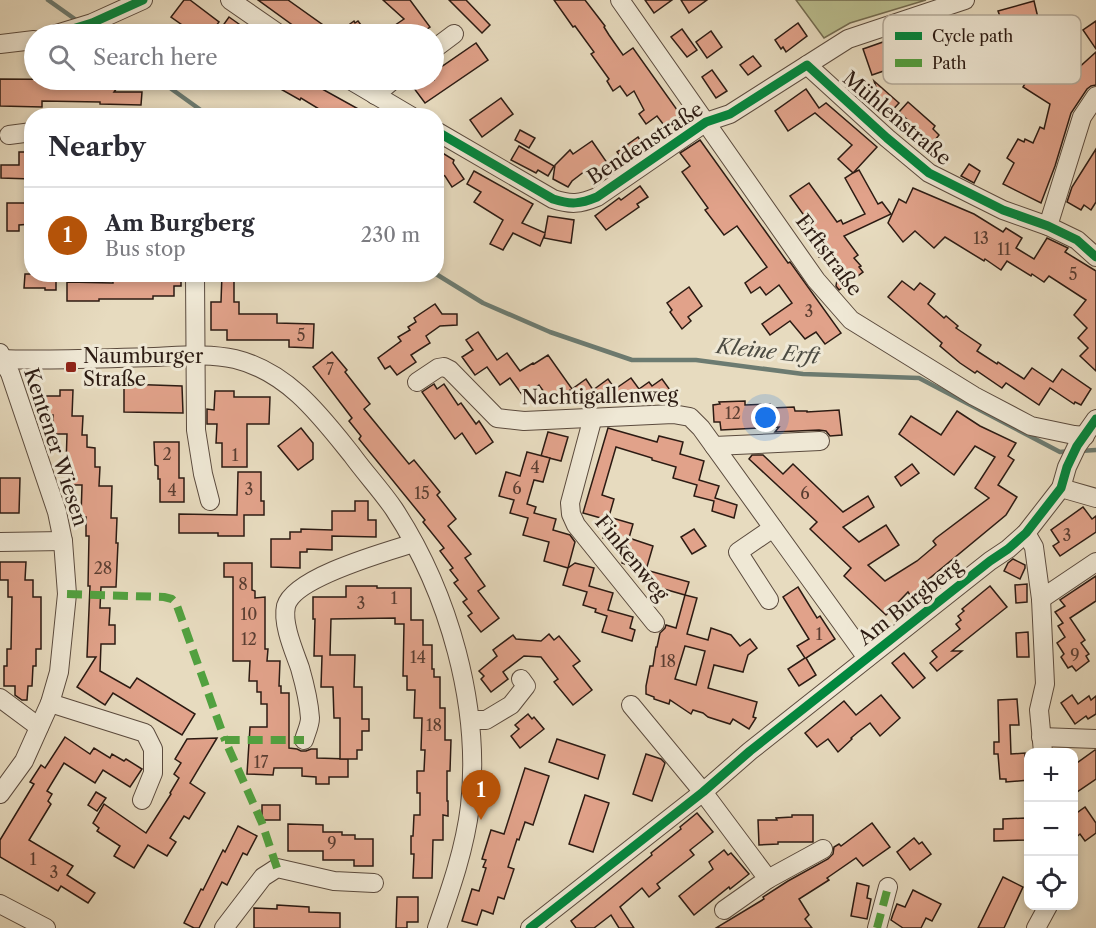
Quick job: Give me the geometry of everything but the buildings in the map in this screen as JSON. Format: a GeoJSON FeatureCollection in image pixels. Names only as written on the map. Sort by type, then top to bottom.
{"type":"FeatureCollection","features":[{"type":"Feature","properties":{"kind":"street"},"geometry":{"type":"LineString","coordinates":[[89,24],[143,0]]}},
{"type":"Feature","properties":{"kind":"street"},"geometry":{"type":"LineString","coordinates":[[230,0],[265,24]]}},
{"type":"Feature","properties":{"kind":"street","name":"Erftstraße"},"geometry":{"type":"LineString","coordinates":[[620,0],[816,280],[850,320],[974,396],[1031,426],[1074,435],[1081,441]]}},
{"type":"Feature","properties":{"kind":"street","name":"Bendenstraße"},"geometry":{"type":"LineString","coordinates":[[917,15],[958,1]]}},
{"type":"Feature","properties":{"kind":"street","name":"Bendenstraße"},"geometry":{"type":"LineString","coordinates":[[444,136],[553,199],[566,203],[584,202],[597,197],[706,122],[730,114],[848,39],[883,27]]}},
{"type":"Feature","properties":{"kind":"street"},"geometry":{"type":"LineString","coordinates":[[444,42],[454,34]]}},
{"type":"Feature","properties":{"kind":"street"},"geometry":{"type":"LineString","coordinates":[[0,44],[24,41]]}},
{"type":"Feature","properties":{"kind":"street","name":"Mühlenstraße"},"geometry":{"type":"LineString","coordinates":[[807,65],[929,173],[1003,210],[1048,226],[1077,240],[1096,257]]}},
{"type":"Feature","properties":{"kind":"street"},"geometry":{"type":"LineString","coordinates":[[367,90],[397,108]]}},
{"type":"Feature","properties":{"kind":"street"},"geometry":{"type":"LineString","coordinates":[[375,95],[381,90]]}},
{"type":"Feature","properties":{"kind":"street"},"geometry":{"type":"LineString","coordinates":[[1048,226],[1082,117],[1096,96]]}},
{"type":"Feature","properties":{"kind":"street"},"geometry":{"type":"LineString","coordinates":[[9,135],[24,133]]}},
{"type":"Feature","properties":{"kind":"street"},"geometry":{"type":"LineString","coordinates":[[195,282],[196,430],[210,501]]}},
{"type":"Feature","properties":{"kind":"street"},"geometry":{"type":"LineString","coordinates":[[1,357],[196,356],[236,359],[271,373],[291,387],[320,415],[393,507],[428,571],[442,607],[459,658],[471,720],[473,762],[470,806],[457,867],[436,928]]}},
{"type":"Feature","properties":{"kind":"street","name":"Kentener Wiesen"},"geometry":{"type":"LineString","coordinates":[[0,794],[24,761],[50,703],[59,672],[68,594],[63,541],[57,512],[10,373],[1,357]]}},
{"type":"Feature","properties":{"kind":"street","name":"Nachtigallenweg"},"geometry":{"type":"LineString","coordinates":[[417,382],[438,368],[444,367],[450,370],[497,418],[524,422],[673,414],[690,417],[867,658]]}},
{"type":"Feature","properties":{"kind":"street","name":"Finkenweg"},"geometry":{"type":"LineString","coordinates":[[593,417],[570,502],[571,514],[576,525],[655,623]]}},
{"type":"Feature","properties":{"kind":"street","name":"Am Burgberg"},"geometry":{"type":"LineString","coordinates":[[530,928],[1026,533],[1061,488],[1067,467],[1096,419]]}},
{"type":"Feature","properties":{"kind":"street"},"geometry":{"type":"LineString","coordinates":[[714,447],[820,441]]}},
{"type":"Feature","properties":{"kind":"street"},"geometry":{"type":"LineString","coordinates":[[1061,488],[1096,498]]}},
{"type":"Feature","properties":{"kind":"street"},"geometry":{"type":"LineString","coordinates":[[769,600],[733,545],[773,528]]}},
{"type":"Feature","properties":{"kind":"street"},"geometry":{"type":"LineString","coordinates":[[1026,533],[1034,547],[1041,599],[1045,684],[1039,710],[1042,745],[1096,739]]}},
{"type":"Feature","properties":{"kind":"street"},"geometry":{"type":"LineString","coordinates":[[0,542],[63,541]]}},
{"type":"Feature","properties":{"kind":"street"},"geometry":{"type":"LineString","coordinates":[[304,740],[310,720],[302,676],[288,633],[286,607],[291,595],[343,566],[414,543]]}},
{"type":"Feature","properties":{"kind":"street"},"geometry":{"type":"LineString","coordinates":[[1041,599],[1096,562]]}},
{"type":"Feature","properties":{"kind":"street"},"geometry":{"type":"LineString","coordinates":[[471,720],[486,720],[511,705],[526,686],[521,679]]}},
{"type":"Feature","properties":{"kind":"street"},"geometry":{"type":"LineString","coordinates":[[0,698],[39,727]]}},
{"type":"Feature","properties":{"kind":"street"},"geometry":{"type":"LineString","coordinates":[[50,703],[145,733],[153,749],[153,773],[142,800]]}},
{"type":"Feature","properties":{"kind":"street"},"geometry":{"type":"LineString","coordinates":[[631,705],[703,792],[768,879]]}},
{"type":"Feature","properties":{"kind":"street"},"geometry":{"type":"LineString","coordinates":[[724,910],[768,879],[823,849]]}},
{"type":"Feature","properties":{"kind":"street"},"geometry":{"type":"LineString","coordinates":[[224,928],[263,877],[278,868],[334,881],[374,883]]}},
{"type":"Feature","properties":{"kind":"street"},"geometry":{"type":"LineString","coordinates":[[877,928],[888,887]]}},
{"type":"Feature","properties":{"kind":"street"},"geometry":{"type":"LineString","coordinates":[[2,909],[46,928]]}},
{"type":"Feature","properties":{"kind":"street"},"geometry":{"type":"LineString","coordinates":[[1036,928],[1046,910]]}},
{"type":"Feature","properties":{"kind":"green space"},"geometry":{"type":"Polygon","coordinates":[[[796,0],[926,0],[850,23],[824,38],[796,0]]]}},
{"type":"Feature","properties":{"kind":"waterway","name":"Kleine Erft"},"geometry":{"type":"LineString","coordinates":[[48,0],[79,22]]}},
{"type":"Feature","properties":{"kind":"waterway","name":"Kleine Erft"},"geometry":{"type":"LineString","coordinates":[[173,90],[198,108]]}},
{"type":"Feature","properties":{"kind":"waterway","name":"Kleine Erft"},"geometry":{"type":"LineString","coordinates":[[444,279],[483,303],[550,332],[632,360],[696,360],[803,374],[919,378],[1060,452],[1070,451]]}},
{"type":"Feature","properties":{"kind":"waterway","name":"Kleine Erft"},"geometry":{"type":"LineString","coordinates":[[1079,451],[1096,450]]}},
{"type":"Feature","properties":{"kind":"marked path"},"geometry":{"type":"LineString","coordinates":[[67,594],[172,599],[176,603],[225,740]]}},
{"type":"Feature","properties":{"kind":"marked path"},"geometry":{"type":"LineString","coordinates":[[277,868],[262,823],[225,740],[304,740]]}},
{"type":"Feature","properties":{"kind":"marked path"},"geometry":{"type":"LineString","coordinates":[[877,928],[888,887]]}},
{"type":"Feature","properties":{"kind":"cycle path"},"geometry":{"type":"LineString","coordinates":[[89,24],[143,0]]}},
{"type":"Feature","properties":{"kind":"cycle path"},"geometry":{"type":"LineString","coordinates":[[444,136],[553,199],[570,203],[580,202],[597,197],[706,122],[730,114],[807,65],[929,173],[1003,210],[1048,226],[1077,240],[1096,257]]}},
{"type":"Feature","properties":{"kind":"cycle path"},"geometry":{"type":"LineString","coordinates":[[530,928],[1026,533],[1061,488],[1067,467],[1077,446],[1096,419]]}},
{"type":"Feature","properties":{"kind":"place","name":"Naumburger Straße"},"geometry":{"type":"Point","coordinates":[71,367]}},
{"type":"Feature","properties":{"kind":"place","name":"Am Burgberg"},"geometry":{"type":"Point","coordinates":[481,820]}}]}
